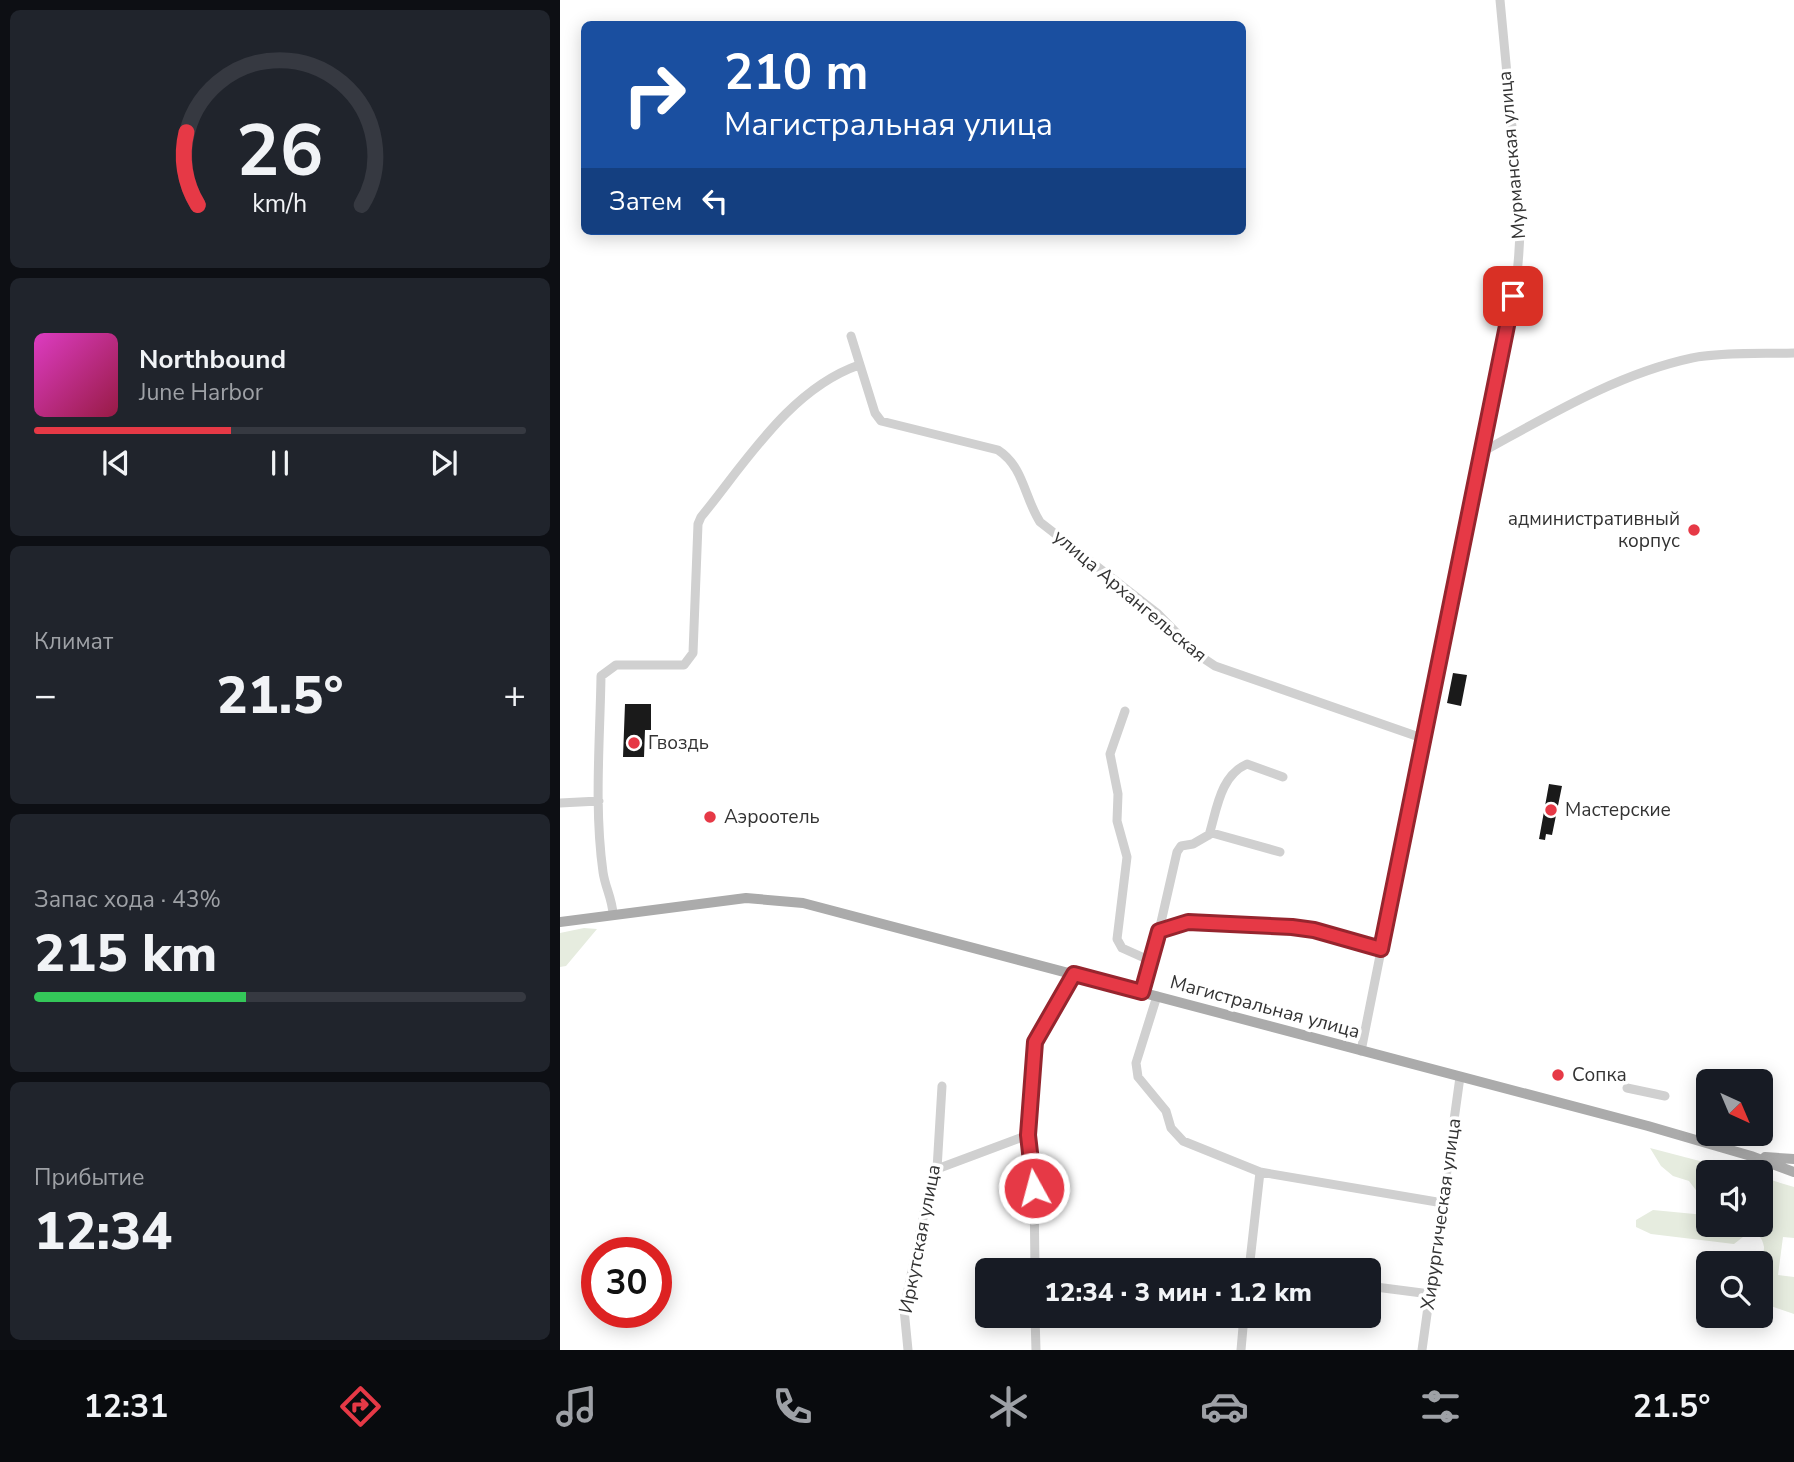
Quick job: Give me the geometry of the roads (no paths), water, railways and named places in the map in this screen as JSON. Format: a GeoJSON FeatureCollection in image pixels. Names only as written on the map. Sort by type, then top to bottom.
{"type":"FeatureCollection","features":[{"type":"Feature","properties":{"kind":"main road","name":"Магистральная улица"},"geometry":{"type":"LineString","coordinates":[[560,922],[746,898],[803,903],[1460,1077],[1751,1156],[1794,1172]]}},
{"type":"Feature","properties":{"kind":"main road","name":"Магистральная улица"},"geometry":{"type":"LineString","coordinates":[[1751,1156],[1794,1159]]}},
{"type":"Feature","properties":{"kind":"street","name":"Мурманская улица"},"geometry":{"type":"LineString","coordinates":[[1361,1051],[1422,738],[1509,321],[1521,244],[1500,0]]}},
{"type":"Feature","properties":{"kind":"street","name":"улица Архангельская"},"geometry":{"type":"LineString","coordinates":[[851,336],[875,413],[881,421],[998,450],[1008,457],[1018,469],[1033,511],[1040,522],[1157,613],[1197,654],[1232,674],[1422,738]]}},
{"type":"Feature","properties":{"kind":"street"},"geometry":{"type":"LineString","coordinates":[[1482,452],[1561,408],[1652,368],[1695,358],[1794,354]]}},
{"type":"Feature","properties":{"kind":"street"},"geometry":{"type":"LineString","coordinates":[[613,914],[612,897],[603,874],[599,801],[601,676],[616,665],[684,665],[688,662],[692,653],[698,524],[701,517],[786,413],[834,373],[859,365]]}},
{"type":"Feature","properties":{"kind":"street"},"geometry":{"type":"LineString","coordinates":[[1125,711],[1110,754],[1118,794],[1117,821],[1127,857],[1117,939],[1122,948],[1151,961]]}},
{"type":"Feature","properties":{"kind":"street"},"geometry":{"type":"LineString","coordinates":[[1209,835],[1224,785],[1234,770],[1247,764],[1283,777]]}},
{"type":"Feature","properties":{"kind":"street"},"geometry":{"type":"LineString","coordinates":[[560,803],[599,801]]}},
{"type":"Feature","properties":{"kind":"street"},"geometry":{"type":"LineString","coordinates":[[1142,992],[1177,852],[1181,846],[1193,844],[1209,835],[1233,837],[1280,852]]}},
{"type":"Feature","properties":{"kind":"street"},"geometry":{"type":"LineString","coordinates":[[1159,931],[1188,922],[1292,927],[1314,930],[1381,949]]}},
{"type":"Feature","properties":{"kind":"street"},"geometry":{"type":"LineString","coordinates":[[1035,1258],[1034,1188],[1028,1135],[1035,1042],[1074,974]]}},
{"type":"Feature","properties":{"kind":"street"},"geometry":{"type":"LineString","coordinates":[[1157,996],[1136,1063],[1138,1077],[1166,1111],[1171,1128],[1183,1141],[1260,1172],[1443,1203]]}},
{"type":"Feature","properties":{"kind":"street","name":"Хирургическая улица"},"geometry":{"type":"LineString","coordinates":[[1423,1350],[1460,1077]]}},
{"type":"Feature","properties":{"kind":"street","name":"Иркутская улица"},"geometry":{"type":"LineString","coordinates":[[908,1350],[904,1310],[931,1180],[937,1169],[942,1086]]}},
{"type":"Feature","properties":{"kind":"street"},"geometry":{"type":"LineString","coordinates":[[1627,1088],[1665,1096]]}},
{"type":"Feature","properties":{"kind":"street"},"geometry":{"type":"LineString","coordinates":[[937,1169],[1028,1135]]}},
{"type":"Feature","properties":{"kind":"street"},"geometry":{"type":"LineString","coordinates":[[1251,1258],[1260,1172]]}},
{"type":"Feature","properties":{"kind":"street"},"geometry":{"type":"LineString","coordinates":[[1381,1288],[1430,1294]]}},
{"type":"Feature","properties":{"kind":"street"},"geometry":{"type":"LineString","coordinates":[[1035,1328],[1036,1350]]}},
{"type":"Feature","properties":{"kind":"street"},"geometry":{"type":"LineString","coordinates":[[1241,1350],[1243,1328]]}},
{"type":"Feature","properties":{"kind":"place","name":"административный корпус"},"geometry":{"type":"Point","coordinates":[1694,530]}},
{"type":"Feature","properties":{"kind":"place","name":"Гвоздь"},"geometry":{"type":"Point","coordinates":[634,743]}},
{"type":"Feature","properties":{"kind":"place","name":"Мастерские"},"geometry":{"type":"Point","coordinates":[1551,810]}},
{"type":"Feature","properties":{"kind":"place","name":"Аэроотель"},"geometry":{"type":"Point","coordinates":[710,817]}},
{"type":"Feature","properties":{"kind":"place","name":"Сопка"},"geometry":{"type":"Point","coordinates":[1558,1075]}}]}
